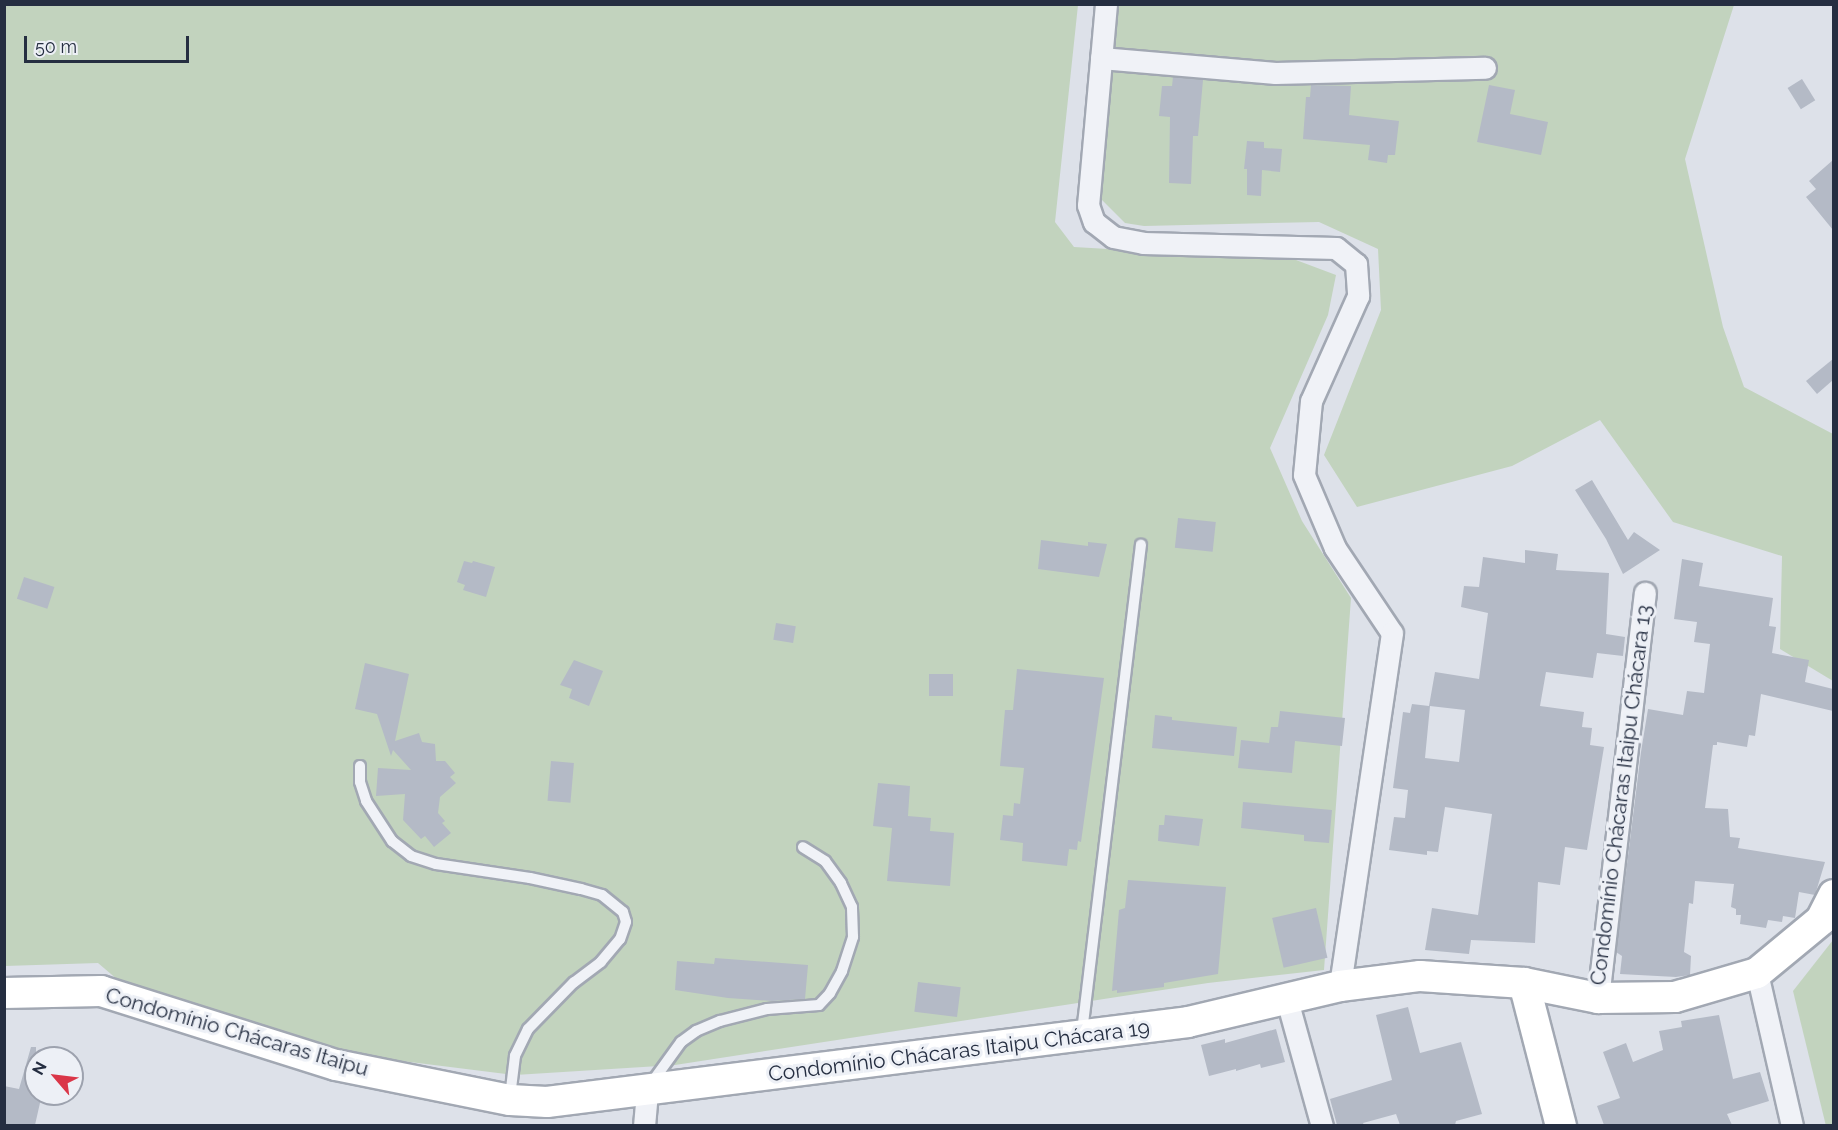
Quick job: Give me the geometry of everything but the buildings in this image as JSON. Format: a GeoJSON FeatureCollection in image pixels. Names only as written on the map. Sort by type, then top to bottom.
{"type":"FeatureCollection","features":[{"type":"Feature","properties":{"kind":"street"},"geometry":{"type":"LineString","coordinates":[[1106,4],[1088,205],[1094,222],[1113,237],[1143,243],[1336,248],[1356,264],[1358,296],[1311,401],[1304,476],[1335,548],[1392,633],[1340,986]]}},
{"type":"Feature","properties":{"kind":"street"},"geometry":{"type":"LineString","coordinates":[[1101,58],[1275,73],[1485,68]]}},
{"type":"Feature","properties":{"kind":"street","name":"Condomínio Chácaras Itaipu Chácara 13"},"geometry":{"type":"LineString","coordinates":[[1598,998],[1645,593]]}},
{"type":"Feature","properties":{"kind":"street"},"geometry":{"type":"LineString","coordinates":[[1792,1125],[1757,973],[1821,920],[1833,895]]}},
{"type":"Feature","properties":{"kind":"street","name":"Condomínio Chácaras Itaipu Chácara 19"},"geometry":{"type":"LineString","coordinates":[[647,1090],[1188,1022],[1340,986],[1420,976],[1524,983],[1598,998],[1675,997],[1757,973]]}},
{"type":"Feature","properties":{"kind":"street"},"geometry":{"type":"LineString","coordinates":[[1524,983],[1561,1125]]}},
{"type":"Feature","properties":{"kind":"street","name":"Condomínio Chácaras Itaipu"},"geometry":{"type":"LineString","coordinates":[[4,993],[101,991],[336,1065],[510,1101],[547,1102],[647,1090]]}},
{"type":"Feature","properties":{"kind":"street"},"geometry":{"type":"LineString","coordinates":[[1279,1002],[1322,1125]]}},
{"type":"Feature","properties":{"kind":"street"},"geometry":{"type":"LineString","coordinates":[[644,1125],[647,1090]]}},
{"type":"Feature","properties":{"kind":"lane"},"geometry":{"type":"LineString","coordinates":[[1082,1035],[1085,993],[1142,545]]}},
{"type":"Feature","properties":{"kind":"lane"},"geometry":{"type":"LineString","coordinates":[[360,766],[360,782],[366,801],[392,841],[411,856],[436,864],[530,878],[592,892],[602,895],[623,912],[626,922],[620,939],[601,962],[574,982],[528,1029],[515,1056],[510,1101]]}},
{"type":"Feature","properties":{"kind":"lane"},"geometry":{"type":"LineString","coordinates":[[647,1090],[681,1042],[696,1031],[720,1021],[767,1009],[819,1005],[830,993],[842,972],[853,937],[852,907],[841,883],[825,861],[804,847]]}},
{"type":"Feature","properties":{"kind":"green space"},"geometry":{"type":"Polygon","coordinates":[[[4,5],[1078,5],[1055,222],[1074,247],[1296,260],[1336,275],[1328,315],[1270,448],[1302,521],[1351,598],[1324,970],[1208,983],[675,1065],[515,1075],[354,1055],[118,980],[98,963],[5,966],[4,5]]]}},
{"type":"Feature","properties":{"kind":"green space"},"geometry":{"type":"Polygon","coordinates":[[[1116,5],[1734,5],[1685,159],[1723,327],[1744,387],[1833,434],[1833,681],[1780,649],[1782,556],[1673,522],[1600,420],[1512,466],[1357,507],[1324,455],[1381,310],[1378,249],[1319,222],[1144,226],[1125,223],[1097,195],[1116,5]]]}},
{"type":"Feature","properties":{"kind":"green space"},"geometry":{"type":"Polygon","coordinates":[[[1833,940],[1834,1125],[1826,1126],[1793,991],[1833,940]]]}}]}
